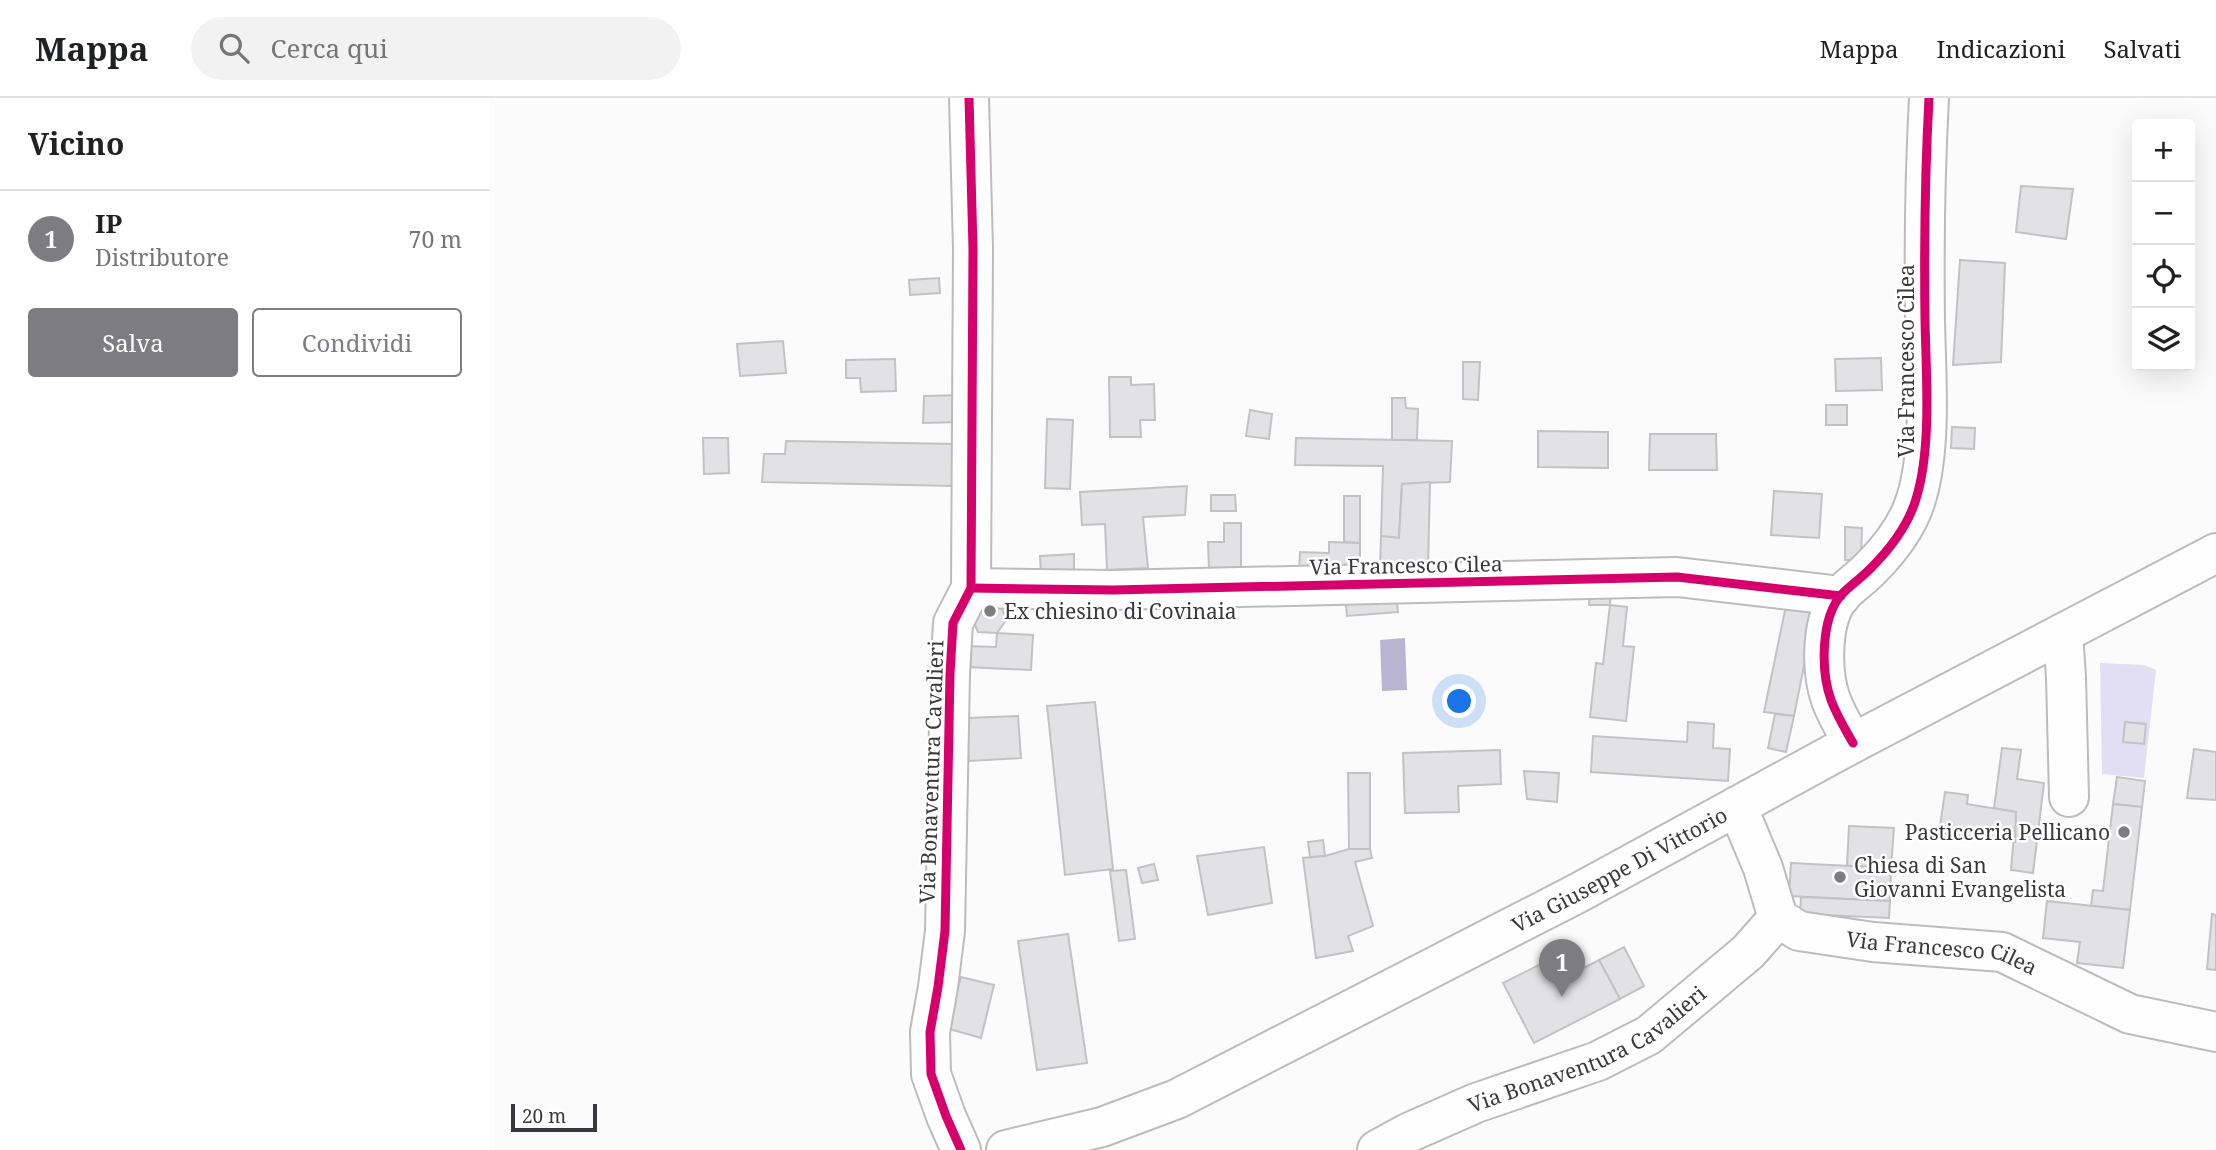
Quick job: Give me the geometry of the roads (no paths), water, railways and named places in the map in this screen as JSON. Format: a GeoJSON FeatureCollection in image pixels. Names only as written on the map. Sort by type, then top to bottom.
{"type":"FeatureCollection","features":[{"type":"Feature","properties":{"kind":"street","name":"Via Bonaventura Cavalieri"},"geometry":{"type":"LineString","coordinates":[[961,1150],[931,1074],[930,1032],[939,987],[945,931],[953,623],[971,588],[973,249],[970,98]]}},
{"type":"Feature","properties":{"kind":"street","name":"Via Francesco Cilea"},"geometry":{"type":"LineString","coordinates":[[1853,743],[1831,699],[1825,669],[1828,624],[1841,596],[1893,543],[1910,517],[1922,476],[1927,408],[1924,254],[1929,98]]}},
{"type":"Feature","properties":{"kind":"street","name":"Via Giuseppe Di Vittorio"},"geometry":{"type":"LineString","coordinates":[[1006,1150],[1102,1127],[1177,1099],[1578,893],[1853,743],[2216,553]]}},
{"type":"Feature","properties":{"kind":"street","name":"Via Francesco Cilea"},"geometry":{"type":"LineString","coordinates":[[971,588],[1114,590],[1677,577],[1841,596]]}},
{"type":"Feature","properties":{"kind":"street"},"geometry":{"type":"LineString","coordinates":[[2063,633],[2069,797]]}},
{"type":"Feature","properties":{"kind":"street"},"geometry":{"type":"LineString","coordinates":[[1737,806],[1763,868],[1778,918]]}},
{"type":"Feature","properties":{"kind":"street","name":"Via Bonaventura Cavalieri"},"geometry":{"type":"LineString","coordinates":[[1377,1150],[1476,1103],[1598,1061],[1649,1035],[1748,952],[1778,918]]}},
{"type":"Feature","properties":{"kind":"street","name":"Via Francesco Cilea"},"geometry":{"type":"LineString","coordinates":[[1778,918],[1799,931],[1811,933],[1872,942],[2003,952],[2130,1014],[2216,1032]]}},
{"type":"Feature","properties":{"kind":"place","name":"Ex chiesino di Covinaia"},"geometry":{"type":"Point","coordinates":[990,611]}},
{"type":"Feature","properties":{"kind":"place","name":"Pasticceria Pellicano"},"geometry":{"type":"Point","coordinates":[2124,832]}},
{"type":"Feature","properties":{"kind":"place","name":"Chiesa di San Giovanni Evangelista"},"geometry":{"type":"Point","coordinates":[1840,877]}},
{"type":"Feature","properties":{"kind":"place","name":"IP"},"geometry":{"type":"Point","coordinates":[1562,997]}}]}
